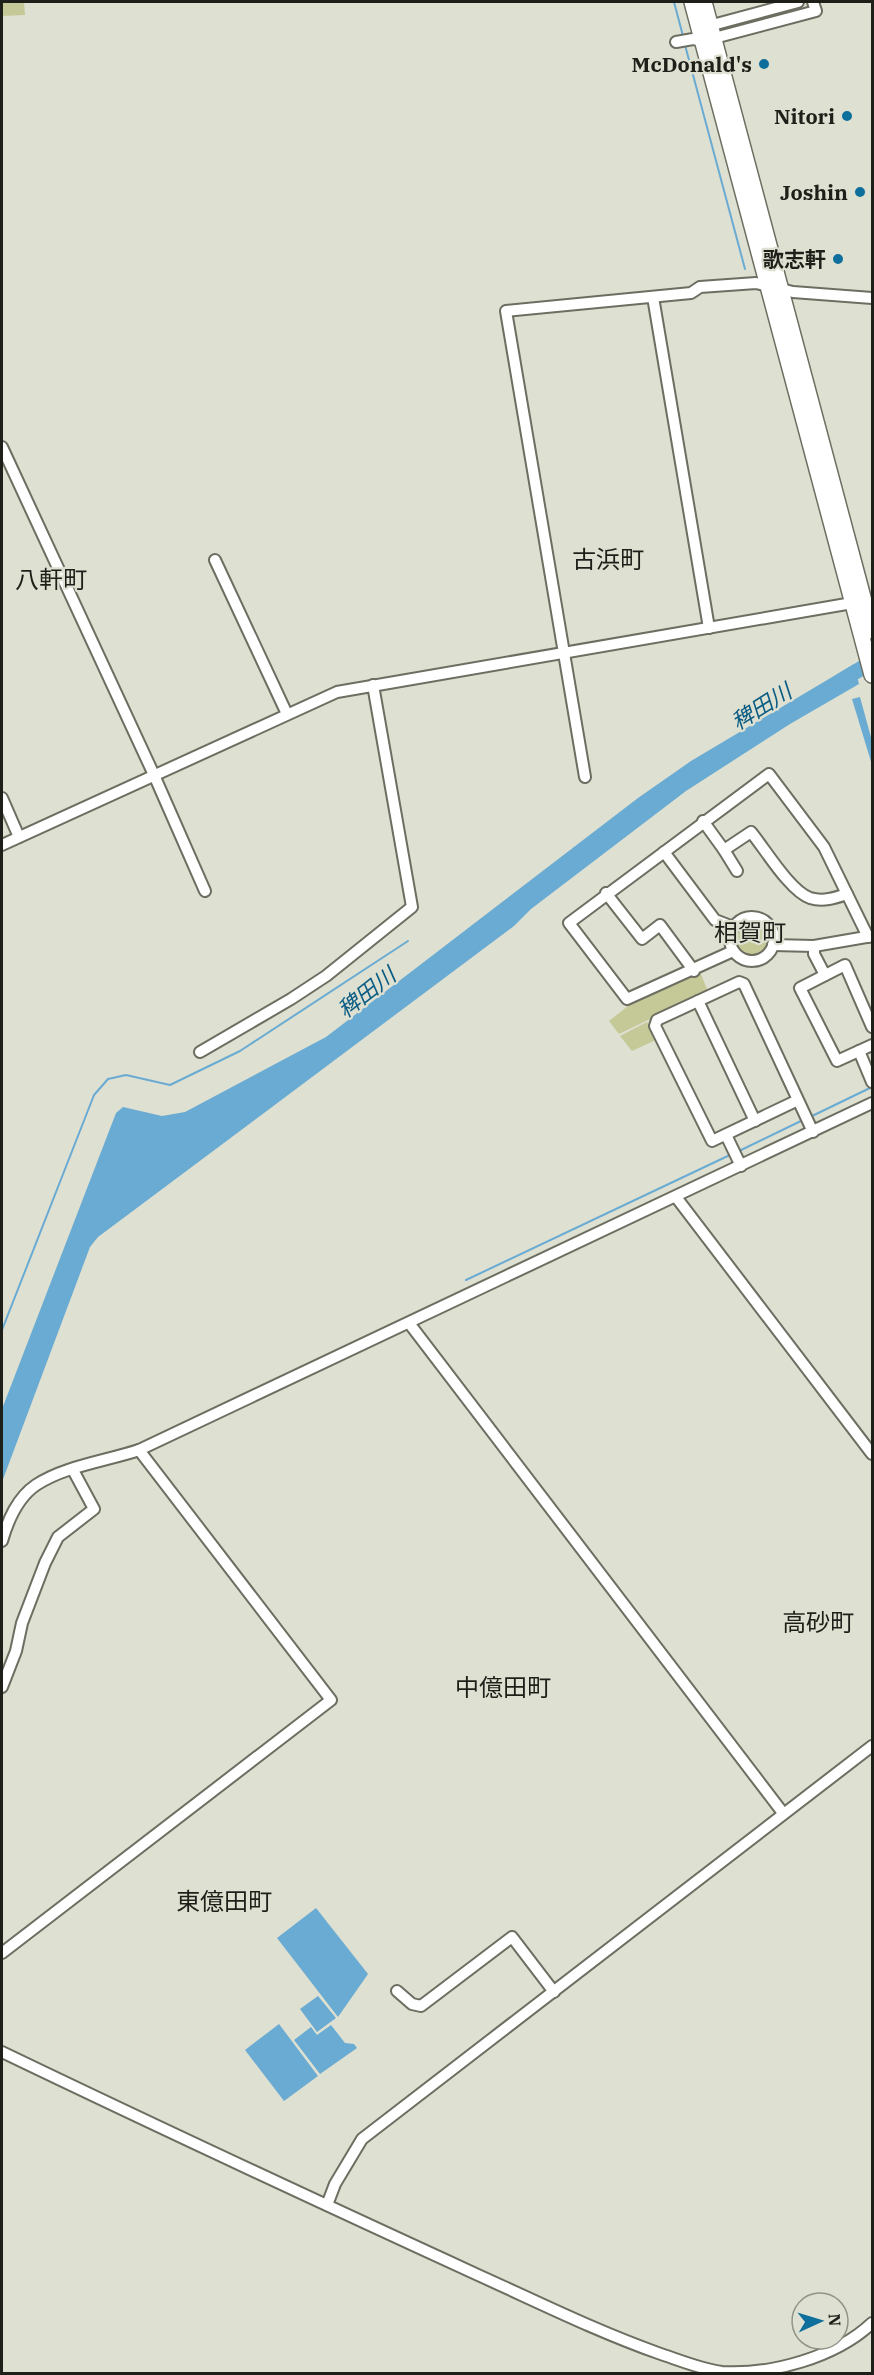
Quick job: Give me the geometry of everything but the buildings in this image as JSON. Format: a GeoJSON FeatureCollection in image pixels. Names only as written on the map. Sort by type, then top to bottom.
{"type":"FeatureCollection","features":[{"type":"Feature","properties":{"kind":"highway"},"geometry":{"type":"LineString","coordinates":[[692,2],[704,34],[775,288],[859,602],[873,675]]}},
{"type":"Feature","properties":{"kind":"highway"},"geometry":{"type":"LineString","coordinates":[[704,2],[704,34]]}},
{"type":"Feature","properties":{"kind":"highway"},"geometry":{"type":"LineString","coordinates":[[859,602],[873,631]]}},
{"type":"Feature","properties":{"kind":"street"},"geometry":{"type":"LineString","coordinates":[[704,34],[798,2]]}},
{"type":"Feature","properties":{"kind":"street"},"geometry":{"type":"LineString","coordinates":[[676,42],[814,6]]}},
{"type":"Feature","properties":{"kind":"street"},"geometry":{"type":"LineString","coordinates":[[585,777],[506,311],[691,293],[700,287],[756,283],[775,288],[873,298]]}},
{"type":"Feature","properties":{"kind":"street"},"geometry":{"type":"LineString","coordinates":[[653,297],[709,628]]}},
{"type":"Feature","properties":{"kind":"street"},"geometry":{"type":"LineString","coordinates":[[2,447],[154,775],[205,891]]}},
{"type":"Feature","properties":{"kind":"street"},"geometry":{"type":"LineString","coordinates":[[215,560],[287,714]]}},
{"type":"Feature","properties":{"kind":"street"},"geometry":{"type":"LineString","coordinates":[[2,845],[337,692],[859,602]]}},
{"type":"Feature","properties":{"kind":"street"},"geometry":{"type":"LineString","coordinates":[[200,1052],[326,976],[412,907],[373,685]]}},
{"type":"Feature","properties":{"kind":"street"},"geometry":{"type":"LineString","coordinates":[[733,951],[627,999],[569,923],[606,893],[769,774],[824,847],[870,937],[814,946],[773,945]]}},
{"type":"Feature","properties":{"kind":"street"},"geometry":{"type":"LineString","coordinates":[[2,798],[20,837]]}},
{"type":"Feature","properties":{"kind":"street"},"geometry":{"type":"LineString","coordinates":[[703,821],[737,871]]}},
{"type":"Feature","properties":{"kind":"street"},"geometry":{"type":"LineString","coordinates":[[724,850],[751,832],[797,890],[809,898],[832,899],[848,894]]}},
{"type":"Feature","properties":{"kind":"street"},"geometry":{"type":"LineString","coordinates":[[664,852],[715,920],[733,927]]}},
{"type":"Feature","properties":{"kind":"street"},"geometry":{"type":"LineString","coordinates":[[606,893],[642,939],[660,925],[694,970]]}},
{"type":"Feature","properties":{"kind":"street"},"geometry":{"type":"LineString","coordinates":[[748,917],[762,920],[772,930],[773,945],[765,956],[758,960],[744,960],[733,951],[730,937],[733,927],[741,919],[748,917]]}},
{"type":"Feature","properties":{"kind":"street"},"geometry":{"type":"LineString","coordinates":[[814,946],[814,954],[825,975]]}},
{"type":"Feature","properties":{"kind":"street"},"geometry":{"type":"LineString","coordinates":[[873,1027],[845,965],[801,988],[837,1061],[873,1045]]}},
{"type":"Feature","properties":{"kind":"street"},"geometry":{"type":"LineString","coordinates":[[798,1100],[712,1141],[655,1026],[657,1020],[739,982],[744,984],[809,1123]]}},
{"type":"Feature","properties":{"kind":"street"},"geometry":{"type":"LineString","coordinates":[[698,1001],[755,1121]]}},
{"type":"Feature","properties":{"kind":"street"},"geometry":{"type":"LineString","coordinates":[[859,1051],[873,1082]]}},
{"type":"Feature","properties":{"kind":"street"},"geometry":{"type":"LineString","coordinates":[[2,1540],[10,1515],[36,1485],[72,1470],[139,1450],[675,1197],[737,1157],[809,1123],[873,1104]]}},
{"type":"Feature","properties":{"kind":"street"},"geometry":{"type":"LineString","coordinates":[[726,1135],[737,1157]]}},
{"type":"Feature","properties":{"kind":"street"},"geometry":{"type":"LineString","coordinates":[[675,1197],[873,1454]]}},
{"type":"Feature","properties":{"kind":"street"},"geometry":{"type":"LineString","coordinates":[[409,1323],[783,1813]]}},
{"type":"Feature","properties":{"kind":"street"},"geometry":{"type":"LineString","coordinates":[[2,1953],[331,1700],[139,1450]]}},
{"type":"Feature","properties":{"kind":"street"},"geometry":{"type":"LineString","coordinates":[[2,1687],[16,1651],[22,1623],[45,1563],[58,1537],[94,1509],[72,1470]]}},
{"type":"Feature","properties":{"kind":"street"},"geometry":{"type":"LineString","coordinates":[[4,1512],[6,1525]]}},
{"type":"Feature","properties":{"kind":"street"},"geometry":{"type":"LineString","coordinates":[[327,2205],[335,2184],[362,2139],[873,1746]]}},
{"type":"Feature","properties":{"kind":"street"},"geometry":{"type":"LineString","coordinates":[[397,1991],[412,2004],[421,2006],[512,1937],[554,1992]]}},
{"type":"Feature","properties":{"kind":"street"},"geometry":{"type":"LineString","coordinates":[[2,2052],[617,2339],[692,2365],[719,2371],[745,2373],[771,2369],[821,2355],[845,2345],[873,2323]]}},
{"type":"Feature","properties":{"kind":"green space"},"geometry":{"type":"Polygon","coordinates":[[[2,2],[24,2],[25,15],[2,16],[2,2]]]}},
{"type":"Feature","properties":{"kind":"green space"},"geometry":{"type":"Polygon","coordinates":[[[753,920],[766,926],[772,939],[766,952],[753,958],[740,952],[734,939],[740,926],[753,920]]]}},
{"type":"Feature","properties":{"kind":"green space"},"geometry":{"type":"Polygon","coordinates":[[[700,972],[708,991],[619,1034],[609,1021],[632,1003],[700,972]]]}},
{"type":"Feature","properties":{"kind":"green space"},"geometry":{"type":"Polygon","coordinates":[[[647,1022],[658,1039],[632,1051],[620,1036],[647,1022]]]}},
{"type":"Feature","properties":{"kind":"water"},"geometry":{"type":"Polygon","coordinates":[[[854,664],[859,684],[790,724],[686,791],[531,909],[514,926],[98,1237],[90,1247],[2,1482],[2,1409],[116,1113],[123,1107],[162,1116],[185,1112],[326,1037],[638,798],[691,761],[854,664]]]}},
{"type":"Feature","properties":{"kind":"water"},"geometry":{"type":"Polygon","coordinates":[[[860,697],[872,741],[872,765],[852,699],[860,697]]]}},
{"type":"Feature","properties":{"kind":"water"},"geometry":{"type":"Polygon","coordinates":[[[316,1908],[368,1974],[338,2017],[277,1938],[316,1908]]]}},
{"type":"Feature","properties":{"kind":"water"},"geometry":{"type":"Polygon","coordinates":[[[318,1996],[336,2018],[317,2032],[300,2009],[318,1996]]]}},
{"type":"Feature","properties":{"kind":"water"},"geometry":{"type":"Polygon","coordinates":[[[279,2024],[318,2076],[284,2101],[245,2050],[279,2024]]]}},
{"type":"Feature","properties":{"kind":"water"},"geometry":{"type":"Polygon","coordinates":[[[331,2025],[345,2043],[354,2044],[357,2048],[320,2074],[294,2040],[311,2027],[317,2035],[331,2025]]]}},
{"type":"Feature","properties":{"kind":"waterway"},"geometry":{"type":"LineString","coordinates":[[674,2],[683,36]]}},
{"type":"Feature","properties":{"kind":"waterway"},"geometry":{"type":"LineString","coordinates":[[685,45],[745,269]]}},
{"type":"Feature","properties":{"kind":"waterway","name":"稗田川"},"geometry":{"type":"LineString","coordinates":[[839,682],[872,662]]}},
{"type":"Feature","properties":{"kind":"waterway"},"geometry":{"type":"LineString","coordinates":[[2,1330],[94,1095],[108,1079],[126,1075],[170,1085],[240,1051],[408,941]]}},
{"type":"Feature","properties":{"kind":"waterway"},"geometry":{"type":"LineString","coordinates":[[810,1117],[872,1087]]}},
{"type":"Feature","properties":{"kind":"waterway"},"geometry":{"type":"LineString","coordinates":[[737,1152],[805,1119]]}},
{"type":"Feature","properties":{"kind":"waterway"},"geometry":{"type":"LineString","coordinates":[[466,1280],[732,1154]]}},
{"type":"Feature","properties":{"kind":"place","name":"McDonald's"},"geometry":{"type":"Point","coordinates":[764,64]}},
{"type":"Feature","properties":{"kind":"place","name":"Nitori"},"geometry":{"type":"Point","coordinates":[847,116]}},
{"type":"Feature","properties":{"kind":"place","name":"Joshin"},"geometry":{"type":"Point","coordinates":[860,192]}},
{"type":"Feature","properties":{"kind":"place","name":"歌志軒"},"geometry":{"type":"Point","coordinates":[838,259]}},
{"type":"Feature","properties":{"kind":"district","name":"古浜町"},"geometry":{"type":"Point","coordinates":[608,559]}},
{"type":"Feature","properties":{"kind":"district","name":"八軒町"},"geometry":{"type":"Point","coordinates":[51,579]}},
{"type":"Feature","properties":{"kind":"district","name":"相賀町"},"geometry":{"type":"Point","coordinates":[750,932]}},
{"type":"Feature","properties":{"kind":"district","name":"高砂町"},"geometry":{"type":"Point","coordinates":[818,1622]}},
{"type":"Feature","properties":{"kind":"district","name":"中億田町"},"geometry":{"type":"Point","coordinates":[503,1687]}},
{"type":"Feature","properties":{"kind":"district","name":"東億田町"},"geometry":{"type":"Point","coordinates":[224,1901]}}]}
